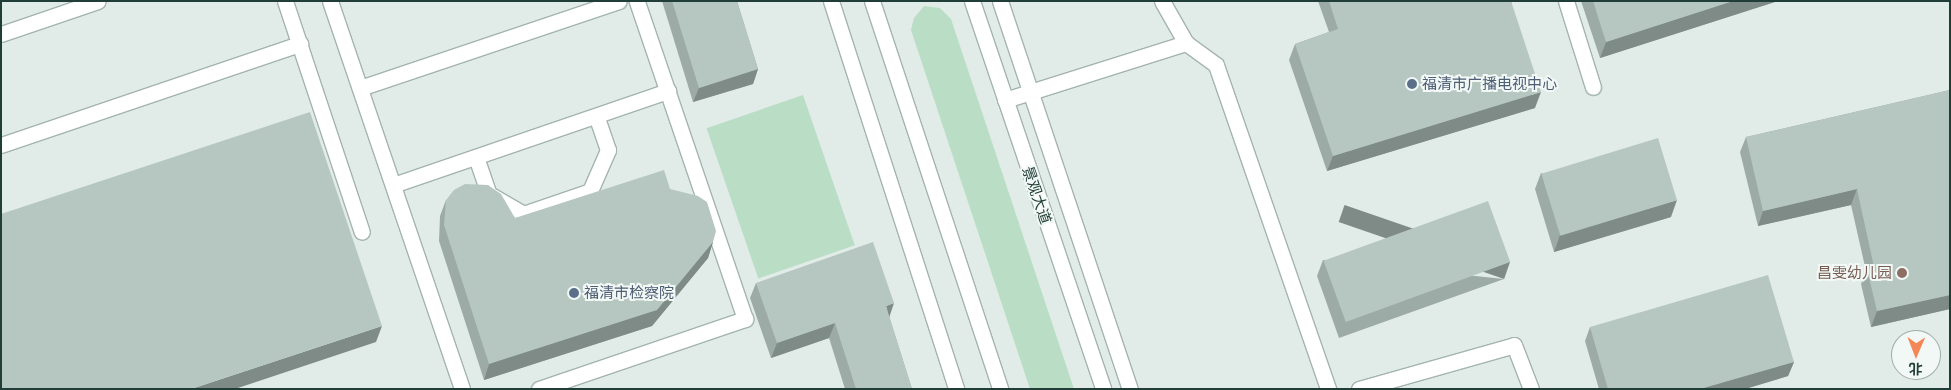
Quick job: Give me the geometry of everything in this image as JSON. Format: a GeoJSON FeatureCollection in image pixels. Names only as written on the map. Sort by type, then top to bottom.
{"type":"FeatureCollection","features":[{"type":"Feature","properties":{"kind":"street"},"geometry":{"type":"LineString","coordinates":[[1,34],[98,1]]}},
{"type":"Feature","properties":{"kind":"street"},"geometry":{"type":"LineString","coordinates":[[285,1],[362,232]]}},
{"type":"Feature","properties":{"kind":"street"},"geometry":{"type":"LineString","coordinates":[[330,1],[462,389]]}},
{"type":"Feature","properties":{"kind":"street"},"geometry":{"type":"LineString","coordinates":[[360,88],[619,1]]}},
{"type":"Feature","properties":{"kind":"street"},"geometry":{"type":"LineString","coordinates":[[539,389],[746,319],[637,1]]}},
{"type":"Feature","properties":{"kind":"street"},"geometry":{"type":"LineString","coordinates":[[831,1],[956,389]]}},
{"type":"Feature","properties":{"kind":"street"},"geometry":{"type":"LineString","coordinates":[[872,1],[1000,389]]}},
{"type":"Feature","properties":{"kind":"street","name":"景观大道"},"geometry":{"type":"LineString","coordinates":[[972,1],[1103,389]]}},
{"type":"Feature","properties":{"kind":"street"},"geometry":{"type":"LineString","coordinates":[[1000,1],[1130,389]]}},
{"type":"Feature","properties":{"kind":"street"},"geometry":{"type":"LineString","coordinates":[[1162,1],[1186,43],[1216,65],[1328,389]]}},
{"type":"Feature","properties":{"kind":"street"},"geometry":{"type":"LineString","coordinates":[[1566,1],[1593,87]]}},
{"type":"Feature","properties":{"kind":"street"},"geometry":{"type":"LineString","coordinates":[[1005,100],[1186,43]]}},
{"type":"Feature","properties":{"kind":"street"},"geometry":{"type":"LineString","coordinates":[[1,145],[300,44]]}},
{"type":"Feature","properties":{"kind":"street"},"geometry":{"type":"LineString","coordinates":[[393,185],[668,91]]}},
{"type":"Feature","properties":{"kind":"street"},"geometry":{"type":"LineString","coordinates":[[476,157],[489,194],[523,214],[590,191],[608,150],[596,116]]}},
{"type":"Feature","properties":{"kind":"street"},"geometry":{"type":"LineString","coordinates":[[1359,389],[1514,344],[1530,389]]}},
{"type":"Feature","properties":{"kind":"green space"},"geometry":{"type":"Polygon","coordinates":[[[924,6],[940,8],[951,19],[1074,389],[1030,389],[911,30],[914,18],[924,6]]]}},
{"type":"Feature","properties":{"kind":"green space"},"geometry":{"type":"Polygon","coordinates":[[[803,95],[855,245],[758,279],[707,128],[803,95]]]}},
{"type":"Feature","properties":{"kind":"building"},"geometry":{"type":"Polygon","coordinates":[[[672,1],[737,1],[758,69],[699,88],[672,1]]]}},
{"type":"Feature","properties":{"kind":"building","name":"福清市广播电视中心"},"geometry":{"type":"Polygon","coordinates":[[[1329,1],[1511,1],[1541,92],[1333,156],[1295,44],[1338,29],[1329,1]]]}},
{"type":"Feature","properties":{"kind":"building"},"geometry":{"type":"Polygon","coordinates":[[[1593,1],[1733,1],[1606,42],[1593,1]]]}},
{"type":"Feature","properties":{"kind":"building"},"geometry":{"type":"Polygon","coordinates":[[[1950,90],[1950,295],[1877,311],[1867,269],[1874,267],[1857,189],[1763,211],[1746,137],[1950,90]]]}},
{"type":"Feature","properties":{"kind":"building"},"geometry":{"type":"Polygon","coordinates":[[[310,112],[382,326],[191,389],[1,389],[1,214],[310,112]]]}},
{"type":"Feature","properties":{"kind":"building"},"geometry":{"type":"Polygon","coordinates":[[[1658,138],[1677,200],[1560,236],[1541,174],[1658,138]]]}},
{"type":"Feature","properties":{"kind":"building","name":"福清市检察院"},"geometry":{"type":"Polygon","coordinates":[[[664,170],[670,189],[698,196],[707,202],[716,231],[713,242],[657,310],[489,364],[444,225],[446,200],[454,190],[465,184],[488,185],[501,194],[515,218],[664,170]]]}},
{"type":"Feature","properties":{"kind":"building"},"geometry":{"type":"Polygon","coordinates":[[[1488,201],[1510,262],[1346,322],[1324,261],[1488,201]]]}},
{"type":"Feature","properties":{"kind":"building"},"geometry":{"type":"Polygon","coordinates":[[[873,242],[894,303],[886,306],[912,389],[856,389],[835,323],[777,343],[756,283],[873,242]]]}},
{"type":"Feature","properties":{"kind":"building"},"geometry":{"type":"Polygon","coordinates":[[[1768,275],[1794,362],[1700,389],[1608,389],[1590,327],[1768,275]]]}},
{"type":"Feature","properties":{"kind":"place","name":"福清市广播电视中心"},"geometry":{"type":"Point","coordinates":[1412,84]}},
{"type":"Feature","properties":{"kind":"place","name":"昌雯幼儿园"},"geometry":{"type":"Point","coordinates":[1902,273]}},
{"type":"Feature","properties":{"kind":"place","name":"福清市检察院"},"geometry":{"type":"Point","coordinates":[574,293]}}]}
